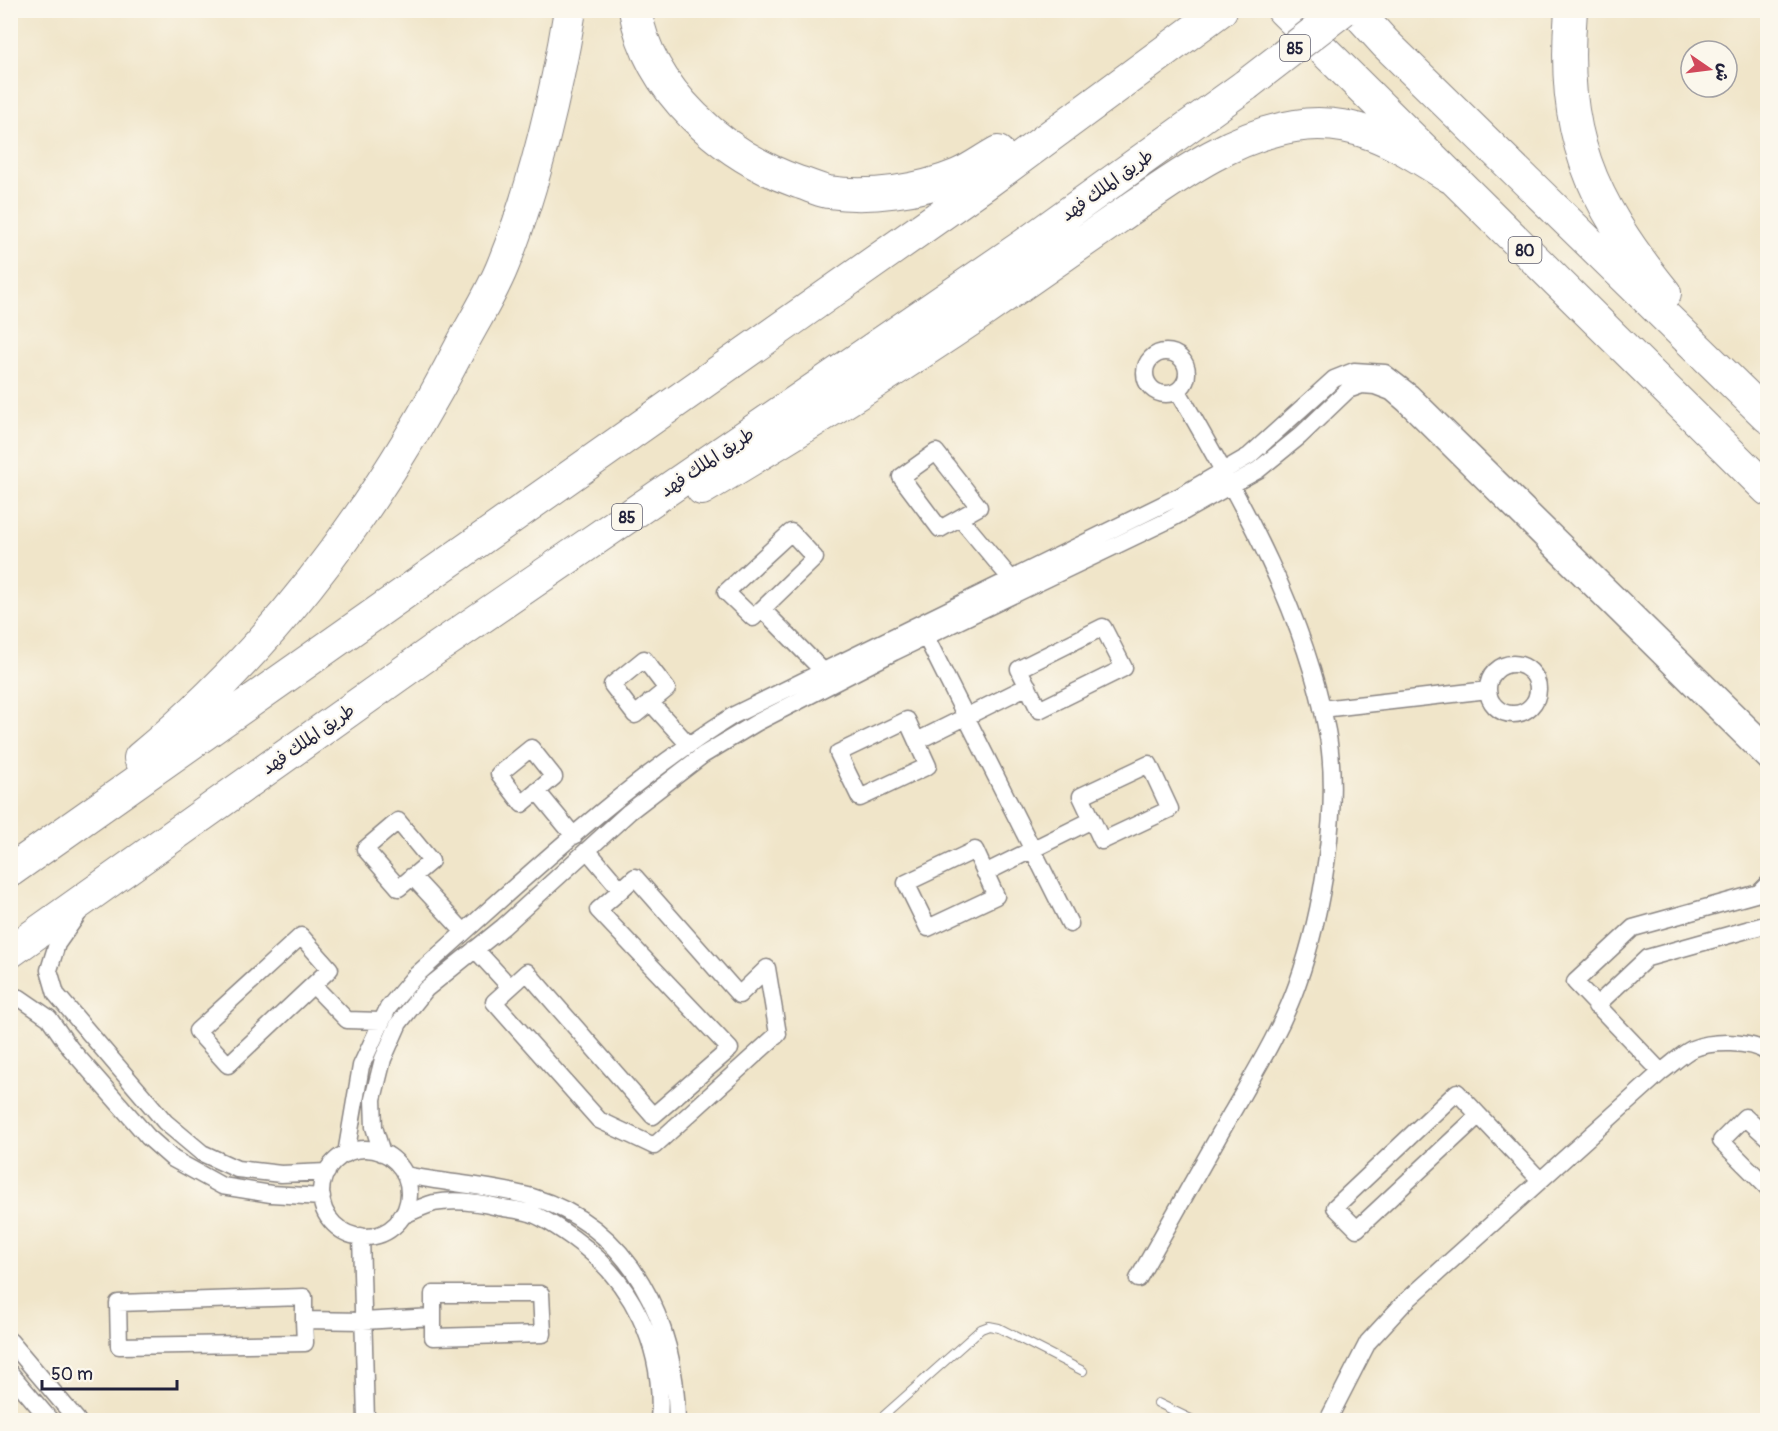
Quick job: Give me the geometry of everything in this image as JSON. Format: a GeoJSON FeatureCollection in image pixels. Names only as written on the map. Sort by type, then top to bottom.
{"type":"FeatureCollection","features":[{"type":"Feature","properties":{"kind":"highway"},"geometry":{"type":"LineString","coordinates":[[10,865],[157,744],[243,664],[327,561],[382,483],[441,385],[503,265],[533,173],[561,63],[570,10]]}},
{"type":"Feature","properties":{"kind":"highway"},"geometry":{"type":"LineString","coordinates":[[635,10],[637,22],[655,64],[678,100],[705,129],[736,152],[782,176],[828,192],[874,193],[924,187],[960,174],[1161,54]]}},
{"type":"Feature","properties":{"kind":"highway","name":"80"},"geometry":{"type":"LineString","coordinates":[[1283,10],[1767,490]]}},
{"type":"Feature","properties":{"kind":"highway","name":"طريق الملك فهد"},"geometry":{"type":"LineString","coordinates":[[10,952],[434,650],[1024,244],[1246,85],[1344,10]]}},
{"type":"Feature","properties":{"kind":"highway"},"geometry":{"type":"LineString","coordinates":[[1355,10],[1385,43],[1763,413]]}},
{"type":"Feature","properties":{"kind":"highway"},"geometry":{"type":"LineString","coordinates":[[1570,10],[1567,57],[1570,109],[1586,168],[1610,216],[1644,268],[1763,413]]}},
{"type":"Feature","properties":{"kind":"highway"},"geometry":{"type":"LineString","coordinates":[[10,871],[985,184],[1209,19]]}},
{"type":"Feature","properties":{"kind":"highway"},"geometry":{"type":"LineString","coordinates":[[434,650],[825,415],[977,315],[1193,165],[1246,141],[1295,126],[1335,124],[1384,137],[1450,177]]}},
{"type":"Feature","properties":{"kind":"street"},"geometry":{"type":"LineString","coordinates":[[382,1153],[374,1127],[373,1098],[383,1059],[399,1023],[426,990],[629,812],[703,755],[756,723],[926,637],[1168,520],[1227,478],[1335,379],[1354,371],[1385,373],[1411,393],[1767,742]]}},
{"type":"Feature","properties":{"kind":"street"},"geometry":{"type":"LineString","coordinates":[[346,1154],[361,1066],[388,1008],[414,977],[464,932],[626,791],[688,744],[734,715],[1180,496],[1227,478],[1258,470],[1292,443],[1348,390],[1362,386],[1375,386],[1391,392],[1767,763]]}},
{"type":"Feature","properties":{"kind":"street"},"geometry":{"type":"LineString","coordinates":[[1138,1279],[1274,1038],[1297,985],[1315,921],[1324,871],[1331,802],[1328,734],[1313,671],[1285,597],[1227,478],[1178,391]]}},
{"type":"Feature","properties":{"kind":"street"},"geometry":{"type":"LineString","coordinates":[[936,452],[979,507],[960,518],[940,529],[901,477],[936,452]]}},
{"type":"Feature","properties":{"kind":"street"},"geometry":{"type":"LineString","coordinates":[[960,518],[1011,579]]}},
{"type":"Feature","properties":{"kind":"street"},"geometry":{"type":"LineString","coordinates":[[791,532],[814,558],[762,609],[753,618],[726,592],[791,532]]}},
{"type":"Feature","properties":{"kind":"street"},"geometry":{"type":"LineString","coordinates":[[762,609],[823,671]]}},
{"type":"Feature","properties":{"kind":"street"},"geometry":{"type":"LineString","coordinates":[[1103,627],[1124,668],[1039,710],[1028,686],[1018,669],[1103,627]]}},
{"type":"Feature","properties":{"kind":"street"},"geometry":{"type":"LineString","coordinates":[[926,637],[1070,924]]}},
{"type":"Feature","properties":{"kind":"street"},"geometry":{"type":"LineString","coordinates":[[917,741],[1028,686]]}},
{"type":"Feature","properties":{"kind":"street"},"geometry":{"type":"LineString","coordinates":[[1322,709],[1488,690]]}},
{"type":"Feature","properties":{"kind":"street"},"geometry":{"type":"LineString","coordinates":[[650,702],[688,744]]}},
{"type":"Feature","properties":{"kind":"street"},"geometry":{"type":"LineString","coordinates":[[907,720],[917,741],[928,766],[860,798],[838,753],[907,720]]}},
{"type":"Feature","properties":{"kind":"street"},"geometry":{"type":"LineString","coordinates":[[1149,764],[1170,809],[1102,841],[1092,820],[1081,796],[1149,764]]}},
{"type":"Feature","properties":{"kind":"street"},"geometry":{"type":"LineString","coordinates":[[537,791],[574,836]]}},
{"type":"Feature","properties":{"kind":"street"},"geometry":{"type":"LineString","coordinates":[[985,873],[1092,820]]}},
{"type":"Feature","properties":{"kind":"street"},"geometry":{"type":"LineString","coordinates":[[587,850],[621,890]]}},
{"type":"Feature","properties":{"kind":"street"},"geometry":{"type":"LineString","coordinates":[[975,850],[985,873],[996,896],[928,928],[906,883],[975,850]]}},
{"type":"Feature","properties":{"kind":"street"},"geometry":{"type":"LineString","coordinates":[[412,876],[464,932]]}},
{"type":"Feature","properties":{"kind":"street"},"geometry":{"type":"LineString","coordinates":[[635,877],[739,995],[767,968],[778,1034],[654,1146],[598,1120],[494,1002],[527,972],[653,1116],[722,1057],[730,1049],[598,910],[621,890],[635,877]]}},
{"type":"Feature","properties":{"kind":"street"},"geometry":{"type":"LineString","coordinates":[[1661,1072],[1575,982],[1633,928],[1759,893],[1767,884]]}},
{"type":"Feature","properties":{"kind":"street"},"geometry":{"type":"LineString","coordinates":[[97,889],[57,944],[49,970],[56,994],[165,1122],[202,1153],[237,1169],[281,1173],[327,1172]]}},
{"type":"Feature","properties":{"kind":"street"},"geometry":{"type":"LineString","coordinates":[[1596,1006],[1647,958],[1767,924]]}},
{"type":"Feature","properties":{"kind":"street"},"geometry":{"type":"LineString","coordinates":[[301,936],[330,969],[313,985],[228,1065],[197,1031],[301,936]]}},
{"type":"Feature","properties":{"kind":"street"},"geometry":{"type":"LineString","coordinates":[[475,949],[510,987]]}},
{"type":"Feature","properties":{"kind":"street"},"geometry":{"type":"LineString","coordinates":[[313,985],[347,1020],[381,1021]]}},
{"type":"Feature","properties":{"kind":"street"},"geometry":{"type":"LineString","coordinates":[[10,997],[20,998],[49,1018],[70,1048],[140,1128],[173,1160],[222,1186],[271,1194],[322,1197]]}},
{"type":"Feature","properties":{"kind":"street"},"geometry":{"type":"LineString","coordinates":[[1328,1420],[1368,1342],[1404,1304],[1661,1072],[1691,1049],[1716,1044],[1762,1048],[1767,1053]]}},
{"type":"Feature","properties":{"kind":"street"},"geometry":{"type":"LineString","coordinates":[[1478,1116],[1358,1229],[1335,1207],[1457,1092],[1540,1180]]}},
{"type":"Feature","properties":{"kind":"street"},"geometry":{"type":"LineString","coordinates":[[1767,1138],[1745,1117],[1721,1141],[1767,1188]]}},
{"type":"Feature","properties":{"kind":"street"},"geometry":{"type":"LineString","coordinates":[[362,1148],[389,1155],[406,1176],[409,1204],[394,1227],[368,1238],[341,1231],[323,1210],[321,1182],[336,1158],[346,1154],[362,1148]]}},
{"type":"Feature","properties":{"kind":"street"},"geometry":{"type":"LineString","coordinates":[[406,1176],[441,1182],[481,1184],[534,1198],[562,1209],[592,1229],[623,1257],[648,1291],[665,1331],[677,1383],[677,1420]]}},
{"type":"Feature","properties":{"kind":"street"},"geometry":{"type":"LineString","coordinates":[[400,1217],[433,1203],[478,1202],[531,1213],[561,1229],[587,1248],[619,1281],[634,1303],[648,1335],[662,1391],[659,1420]]}},
{"type":"Feature","properties":{"kind":"street"},"geometry":{"type":"LineString","coordinates":[[361,1236],[366,1420]]}},
{"type":"Feature","properties":{"kind":"street"},"geometry":{"type":"LineString","coordinates":[[433,1294],[541,1294],[543,1334],[433,1337],[433,1317],[433,1294]]}},
{"type":"Feature","properties":{"kind":"street"},"geometry":{"type":"LineString","coordinates":[[304,1297],[304,1320],[305,1342],[119,1346],[118,1303],[304,1297]]}},
{"type":"Feature","properties":{"kind":"street"},"geometry":{"type":"LineString","coordinates":[[304,1320],[363,1322],[433,1317]]}},
{"type":"Feature","properties":{"kind":"street"},"geometry":{"type":"LineString","coordinates":[[10,1341],[77,1420]]}},
{"type":"Feature","properties":{"kind":"street"},"geometry":{"type":"LineString","coordinates":[[11,1374],[50,1420]]}},
{"type":"Feature","properties":{"kind":"lane"},"geometry":{"type":"LineString","coordinates":[[879,1420],[981,1329],[989,1326],[999,1328],[1083,1371]]}},
{"type":"Feature","properties":{"kind":"lane"},"geometry":{"type":"LineString","coordinates":[[1158,1403],[1193,1420]]}}]}
